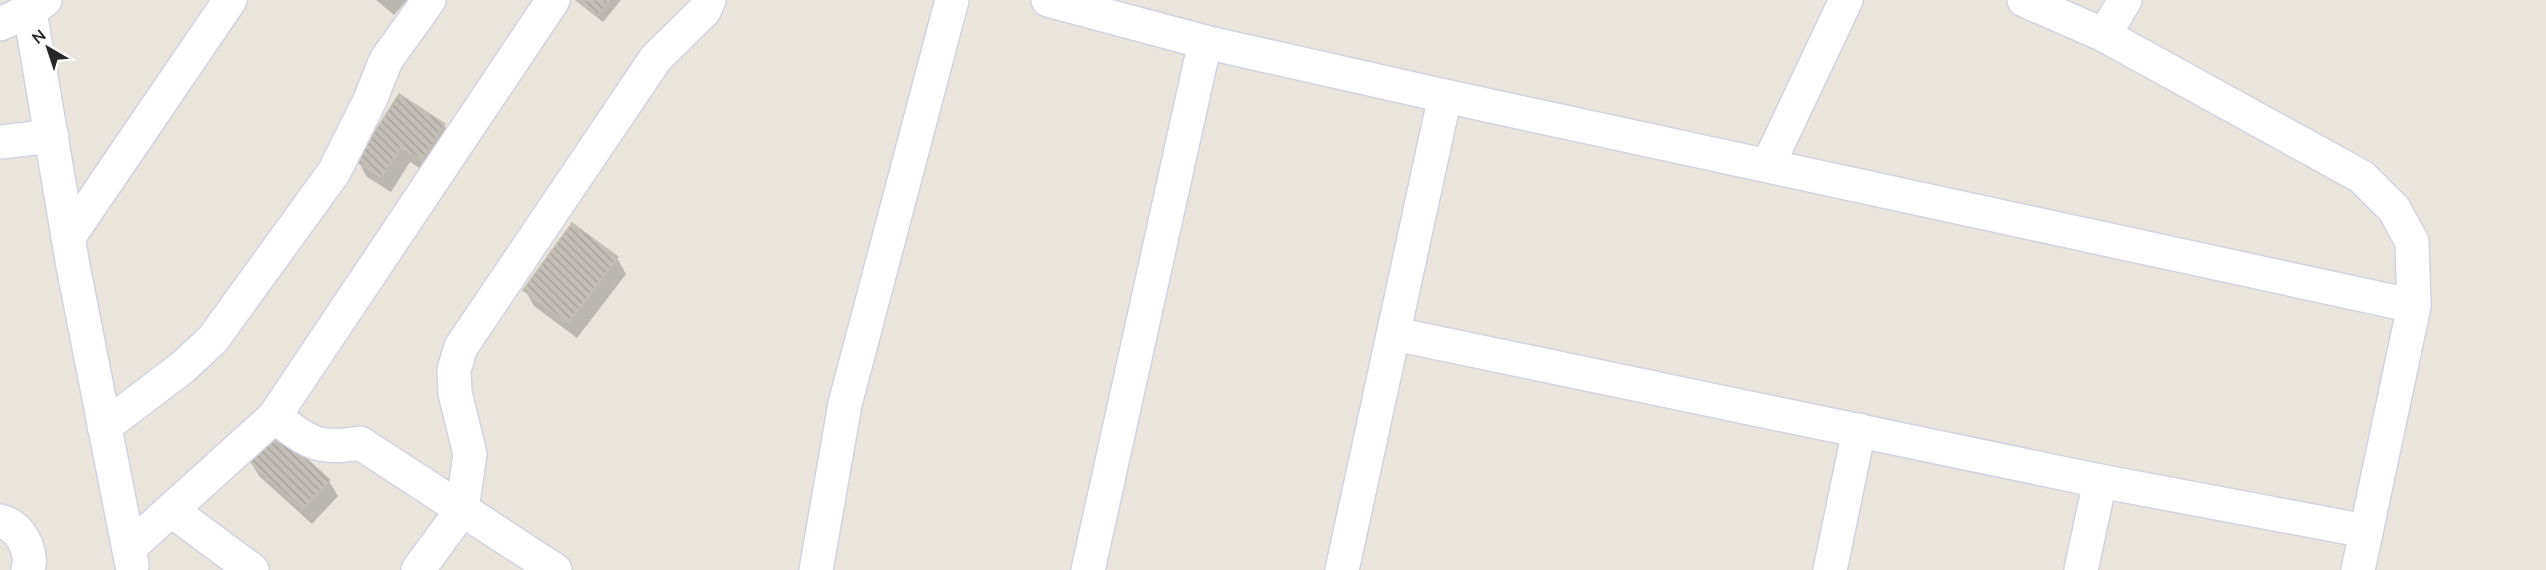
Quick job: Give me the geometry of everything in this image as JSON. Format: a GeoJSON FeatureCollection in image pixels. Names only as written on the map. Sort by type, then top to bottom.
{"type":"FeatureCollection","features":[{"type":"Feature","properties":{"kind":"street"},"geometry":{"type":"LineString","coordinates":[[68,237],[230,0]]}},
{"type":"Feature","properties":{"kind":"street"},"geometry":{"type":"LineString","coordinates":[[104,427],[183,367],[213,339],[334,172],[370,100],[386,60],[429,0]]}},
{"type":"Feature","properties":{"kind":"street"},"geometry":{"type":"LineString","coordinates":[[131,559],[171,510],[274,417],[553,0]]}},
{"type":"Feature","properties":{"kind":"street"},"geometry":{"type":"LineString","coordinates":[[418,570],[462,510],[470,454],[455,393],[454,370],[461,346],[656,58],[704,11],[709,0]]}},
{"type":"Feature","properties":{"kind":"street"},"geometry":{"type":"LineString","coordinates":[[816,570],[845,404],[952,0]]}},
{"type":"Feature","properties":{"kind":"street"},"geometry":{"type":"LineString","coordinates":[[1048,0],[1205,42],[1445,96],[2414,306]]}},
{"type":"Feature","properties":{"kind":"street"},"geometry":{"type":"LineString","coordinates":[[1768,165],[1845,0]]}},
{"type":"Feature","properties":{"kind":"street"},"geometry":{"type":"LineString","coordinates":[[2024,0],[2104,35],[2362,177],[2394,209],[2412,242],[2414,306],[2358,570]]}},
{"type":"Feature","properties":{"kind":"street"},"geometry":{"type":"LineString","coordinates":[[2104,35],[2125,0]]}},
{"type":"Feature","properties":{"kind":"street"},"geometry":{"type":"LineString","coordinates":[[0,24],[35,3],[68,237],[131,559]]}},
{"type":"Feature","properties":{"kind":"street"},"geometry":{"type":"LineString","coordinates":[[1088,570],[1205,42]]}},
{"type":"Feature","properties":{"kind":"street"},"geometry":{"type":"LineString","coordinates":[[1342,570],[1445,96]]}},
{"type":"Feature","properties":{"kind":"street"},"geometry":{"type":"LineString","coordinates":[[0,142],[52,136]]}},
{"type":"Feature","properties":{"kind":"street"},"geometry":{"type":"LineString","coordinates":[[1395,334],[2100,481],[2366,531]]}},
{"type":"Feature","properties":{"kind":"street"},"geometry":{"type":"LineString","coordinates":[[274,417],[315,445],[337,447],[360,443],[555,570]]}},
{"type":"Feature","properties":{"kind":"street"},"geometry":{"type":"LineString","coordinates":[[1830,570],[1859,430]]}},
{"type":"Feature","properties":{"kind":"street"},"geometry":{"type":"LineString","coordinates":[[2081,570],[2100,481]]}},
{"type":"Feature","properties":{"kind":"street"},"geometry":{"type":"LineString","coordinates":[[171,510],[252,570]]}},
{"type":"Feature","properties":{"kind":"street"},"geometry":{"type":"LineString","coordinates":[[0,521],[7,523],[24,539],[31,560],[28,570]]}},
{"type":"Feature","properties":{"kind":"building"},"geometry":{"type":"Polygon","coordinates":[[[578,0],[610,0],[598,15],[578,0]]]}},
{"type":"Feature","properties":{"kind":"building"},"geometry":{"type":"Polygon","coordinates":[[[399,94],[445,124],[422,160],[401,147],[381,177],[356,161],[399,94]]]}},
{"type":"Feature","properties":{"kind":"building"},"geometry":{"type":"Polygon","coordinates":[[[572,223],[618,257],[568,323],[523,290],[572,223]]]}},
{"type":"Feature","properties":{"kind":"building"},"geometry":{"type":"Polygon","coordinates":[[[275,430],[330,480],[302,509],[248,460],[275,430]]]}}]}
